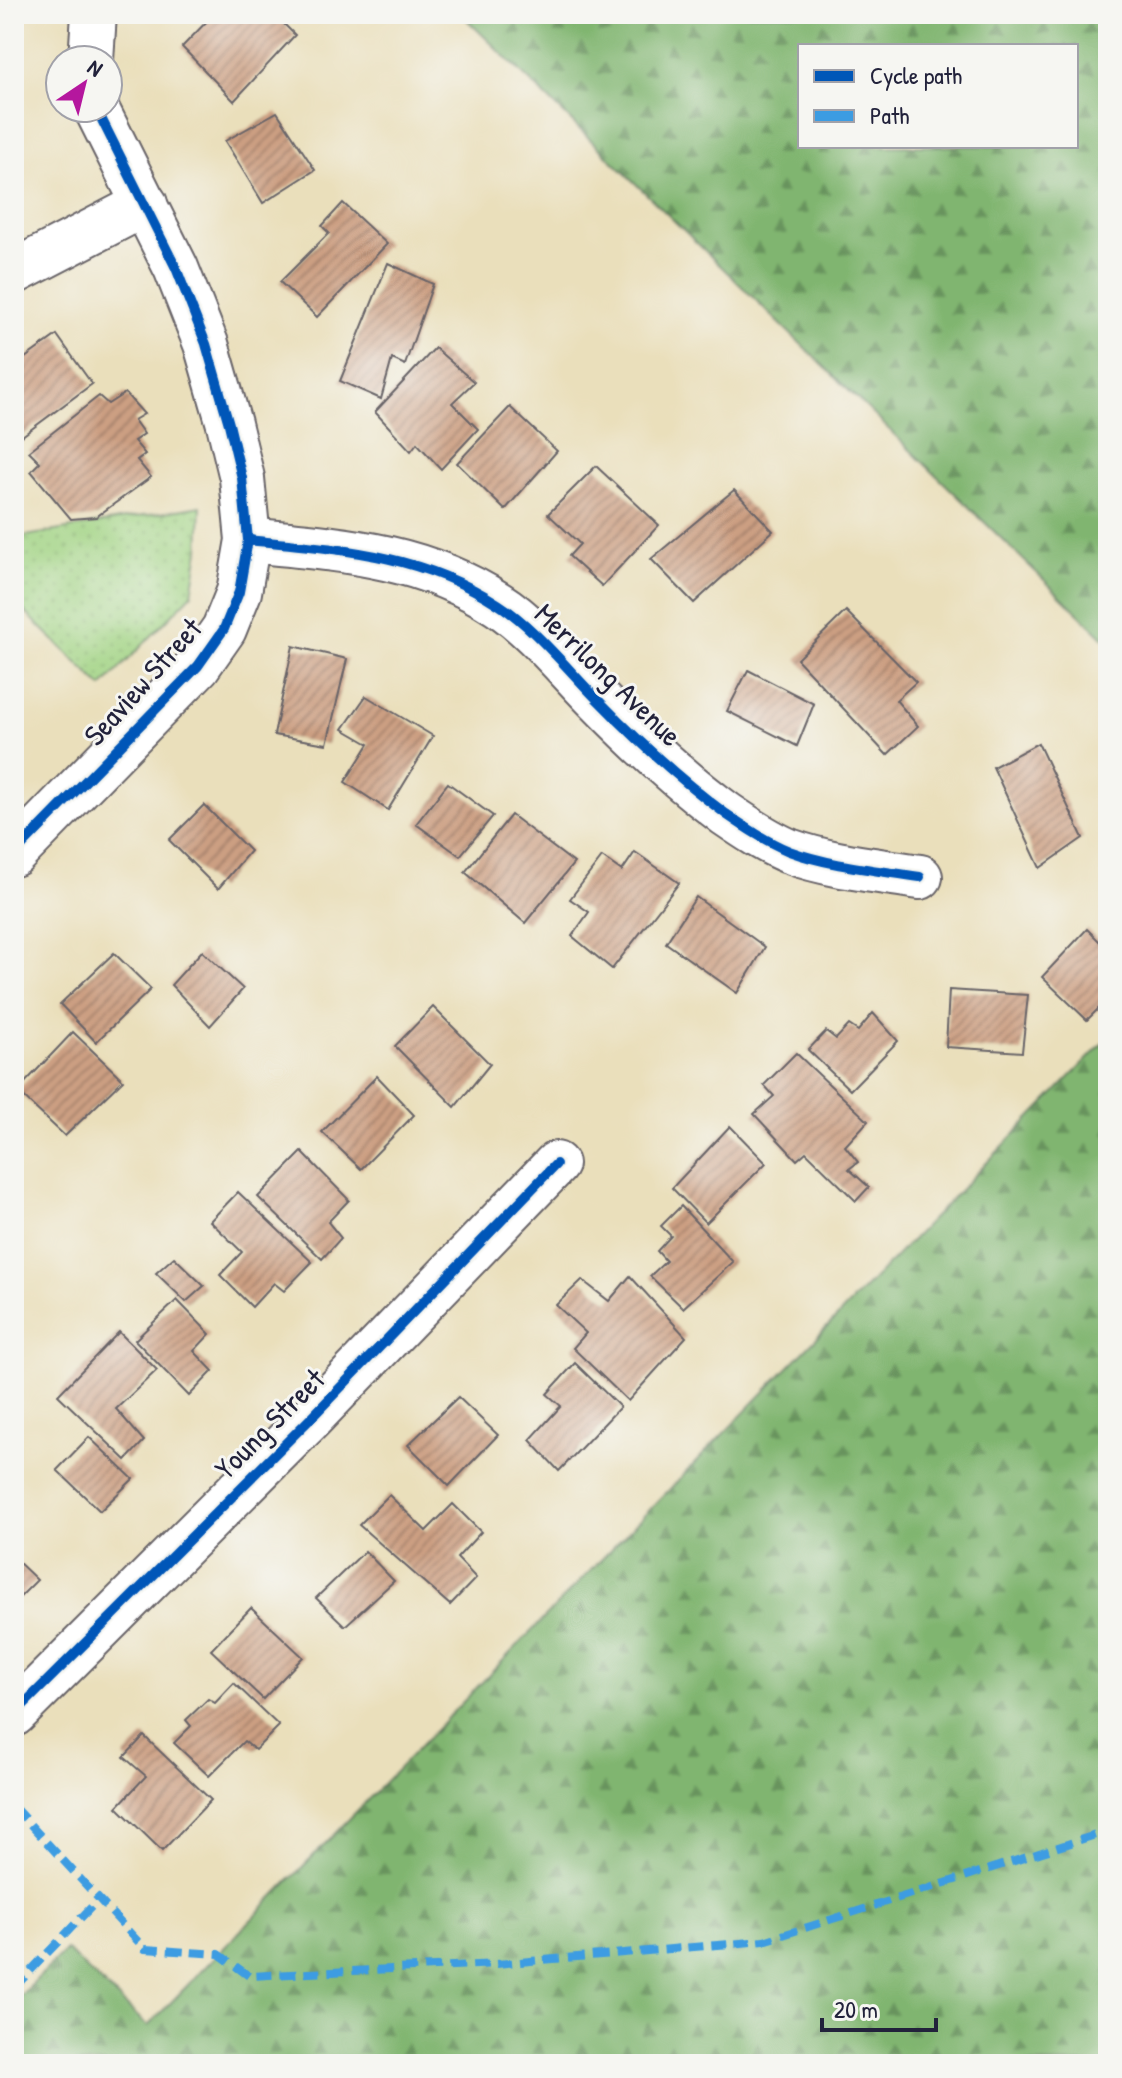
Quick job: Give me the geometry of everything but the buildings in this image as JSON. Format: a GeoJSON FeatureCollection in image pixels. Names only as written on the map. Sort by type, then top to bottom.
{"type":"FeatureCollection","features":[{"type":"Feature","properties":{"kind":"street"},"geometry":{"type":"LineString","coordinates":[[92,44],[94,14]]}},
{"type":"Feature","properties":{"kind":"street","name":"Seaview Street"},"geometry":{"type":"LineString","coordinates":[[14,854],[198,666],[224,629],[239,592],[248,540],[242,478],[206,344],[176,268],[104,124]]}},
{"type":"Feature","properties":{"kind":"street"},"geometry":{"type":"LineString","coordinates":[[14,272],[145,204]]}},
{"type":"Feature","properties":{"kind":"street","name":"Merrilong Avenue"},"geometry":{"type":"LineString","coordinates":[[248,540],[350,550],[438,572],[500,605],[526,626],[659,760],[700,795],[745,827],[786,850],[819,861],[920,877]]}},
{"type":"Feature","properties":{"kind":"street","name":"Young Street"},"geometry":{"type":"LineString","coordinates":[[14,1714],[311,1418],[556,1164]]}},
{"type":"Feature","properties":{"kind":"green space"},"geometry":{"type":"Polygon","coordinates":[[[461,14],[1108,14],[1108,642],[461,14]]]}},
{"type":"Feature","properties":{"kind":"green space"},"geometry":{"type":"Polygon","coordinates":[[[201,506],[199,550],[192,594],[102,687],[14,601],[14,538],[201,506]]]}},
{"type":"Feature","properties":{"kind":"green space"},"geometry":{"type":"Polygon","coordinates":[[[1108,1038],[1108,2064],[14,2064],[14,2002],[66,1950],[148,2026],[1108,1038]]]}},
{"type":"Feature","properties":{"kind":"marked path"},"geometry":{"type":"LineString","coordinates":[[14,1807],[145,1949],[219,1954],[249,1976],[496,1964],[764,1941],[1108,1831]]}},
{"type":"Feature","properties":{"kind":"marked path"},"geometry":{"type":"LineString","coordinates":[[14,1988],[99,1899]]}},
{"type":"Feature","properties":{"kind":"cycle path"},"geometry":{"type":"LineString","coordinates":[[14,854],[198,666],[224,629],[239,592],[248,540],[242,478],[206,344],[176,268],[104,124]]}},
{"type":"Feature","properties":{"kind":"cycle path"},"geometry":{"type":"LineString","coordinates":[[248,540],[377,556],[438,574],[468,587],[524,624],[660,760],[748,829],[805,856],[920,877]]}},
{"type":"Feature","properties":{"kind":"cycle path"},"geometry":{"type":"LineString","coordinates":[[14,1714],[311,1418],[556,1164]]}}]}
